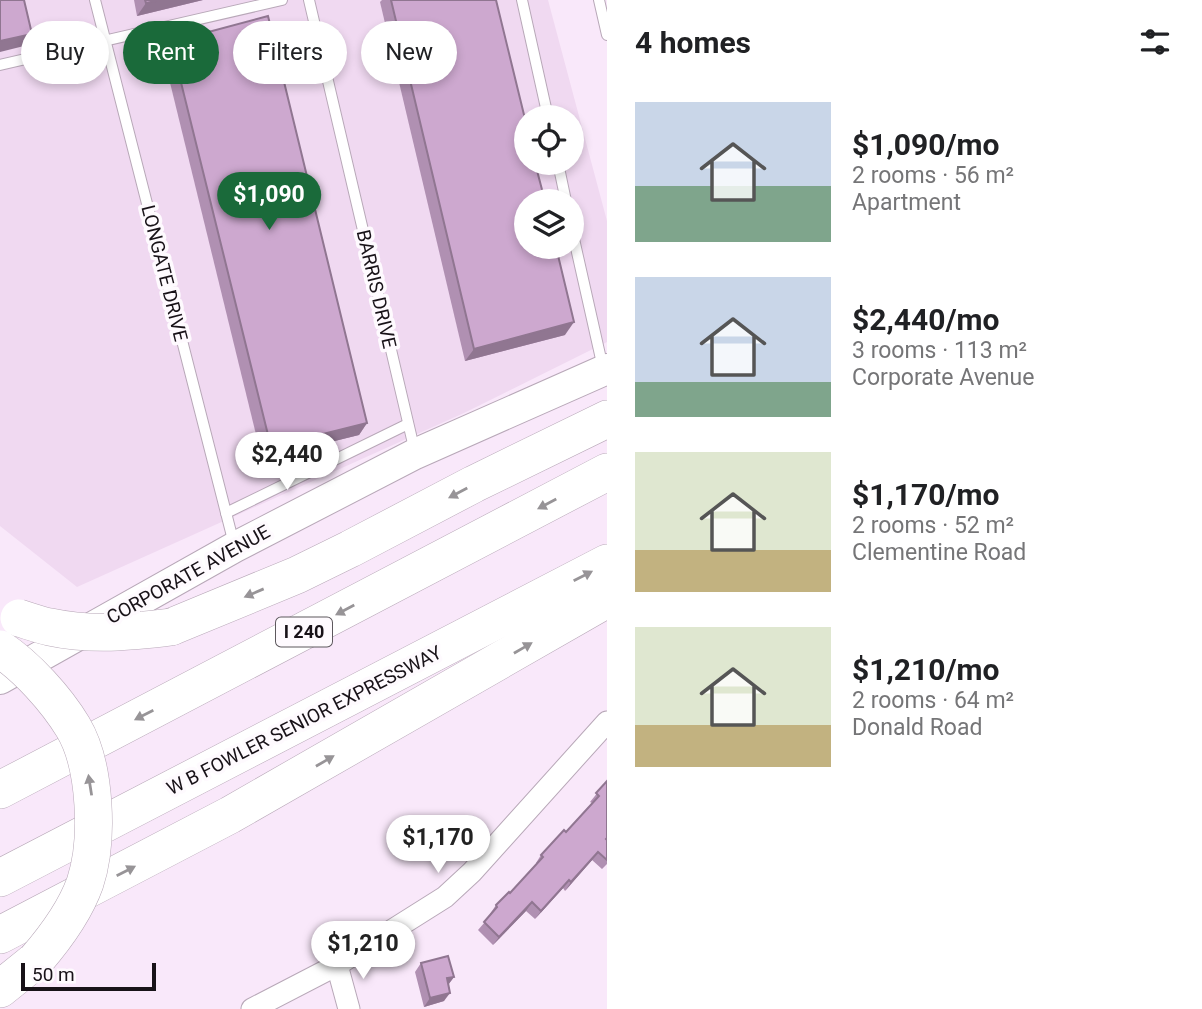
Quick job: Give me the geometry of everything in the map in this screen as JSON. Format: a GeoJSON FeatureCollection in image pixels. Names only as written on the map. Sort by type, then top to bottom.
{"type":"FeatureCollection","features":[{"type":"Feature","properties":{"kind":"highway"},"geometry":{"type":"LineString","coordinates":[[9,616],[51,627],[105,633],[171,627],[318,565],[607,419]]}},
{"type":"Feature","properties":{"kind":"highway","name":"I 240"},"geometry":{"type":"LineString","coordinates":[[0,790],[607,472]]}},
{"type":"Feature","properties":{"kind":"highway","name":"W B FOWLER SENIOR EXPRESSWAY"},"geometry":{"type":"LineString","coordinates":[[0,878],[607,563]]}},
{"type":"Feature","properties":{"kind":"highway"},"geometry":{"type":"LineString","coordinates":[[0,936],[230,815],[607,599]]}},
{"type":"Feature","properties":{"kind":"highway"},"geometry":{"type":"LineString","coordinates":[[0,649],[13,657],[36,681],[74,728],[83,750],[95,824],[85,883],[70,914],[36,960],[0,989]]}},
{"type":"Feature","properties":{"kind":"street","name":"CORPORATE AVENUE"},"geometry":{"type":"LineString","coordinates":[[0,679],[234,547],[415,454],[605,370]]}},
{"type":"Feature","properties":{"kind":"street"},"geometry":{"type":"LineString","coordinates":[[252,1009],[337,965],[445,897],[472,872],[607,722]]}},
{"type":"Feature","properties":{"kind":"street"},"geometry":{"type":"LineString","coordinates":[[337,965],[349,1009]]}},
{"type":"Feature","properties":{"kind":"lane","name":"LONGATE DRIVE"},"geometry":{"type":"LineString","coordinates":[[95,0],[100,21]]}},
{"type":"Feature","properties":{"kind":"lane"},"geometry":{"type":"LineString","coordinates":[[109,39],[282,0]]}},
{"type":"Feature","properties":{"kind":"lane","name":"BARRIS DRIVE"},"geometry":{"type":"LineString","coordinates":[[309,0],[415,454]]}},
{"type":"Feature","properties":{"kind":"lane"},"geometry":{"type":"LineString","coordinates":[[522,0],[545,105]]}},
{"type":"Feature","properties":{"kind":"lane"},"geometry":{"type":"LineString","coordinates":[[599,0],[607,35]]}},
{"type":"Feature","properties":{"kind":"lane","name":"LONGATE DRIVE"},"geometry":{"type":"LineString","coordinates":[[109,56],[234,547]]}},
{"type":"Feature","properties":{"kind":"lane"},"geometry":{"type":"LineString","coordinates":[[0,65],[21,60]]}},
{"type":"Feature","properties":{"kind":"lane"},"geometry":{"type":"LineString","coordinates":[[579,259],[605,370]]}},
{"type":"Feature","properties":{"kind":"lane"},"geometry":{"type":"LineString","coordinates":[[226,513],[408,424]]}},
{"type":"Feature","properties":{"kind":"shaded area"},"geometry":{"type":"Polygon","coordinates":[[[0,0],[548,0],[576,105],[514,105],[514,175],[584,175],[584,135],[607,221],[607,342],[464,413],[77,587],[0,526],[0,0]]]}},
{"type":"Feature","properties":{"kind":"building"},"geometry":{"type":"Polygon","coordinates":[[[0,0],[24,0],[29,21],[21,21],[21,36],[0,41],[0,0]]]}},
{"type":"Feature","properties":{"kind":"building"},"geometry":{"type":"Polygon","coordinates":[[[391,0],[496,0],[522,105],[514,105],[514,175],[538,175],[542,189],[514,189],[514,259],[559,259],[574,322],[474,349],[411,84],[457,84],[457,21],[396,21],[391,0]]]}},
{"type":"Feature","properties":{"kind":"building"},"geometry":{"type":"Polygon","coordinates":[[[268,16],[269,21],[249,21],[268,16]]]}},
{"type":"Feature","properties":{"kind":"building"},"geometry":{"type":"Polygon","coordinates":[[[233,25],[233,84],[285,84],[367,423],[271,447],[181,84],[219,84],[219,29],[233,25]]]}},
{"type":"Feature","properties":{"kind":"building"},"geometry":{"type":"Polygon","coordinates":[[[607,781],[607,860],[598,852],[541,911],[532,902],[499,937],[484,922],[496,905],[543,857],[541,855],[599,796],[596,793],[607,781]]]}},
{"type":"Feature","properties":{"kind":"building"},"geometry":{"type":"Polygon","coordinates":[[[448,956],[454,977],[447,978],[450,993],[430,998],[421,963],[448,956]]]}}]}
